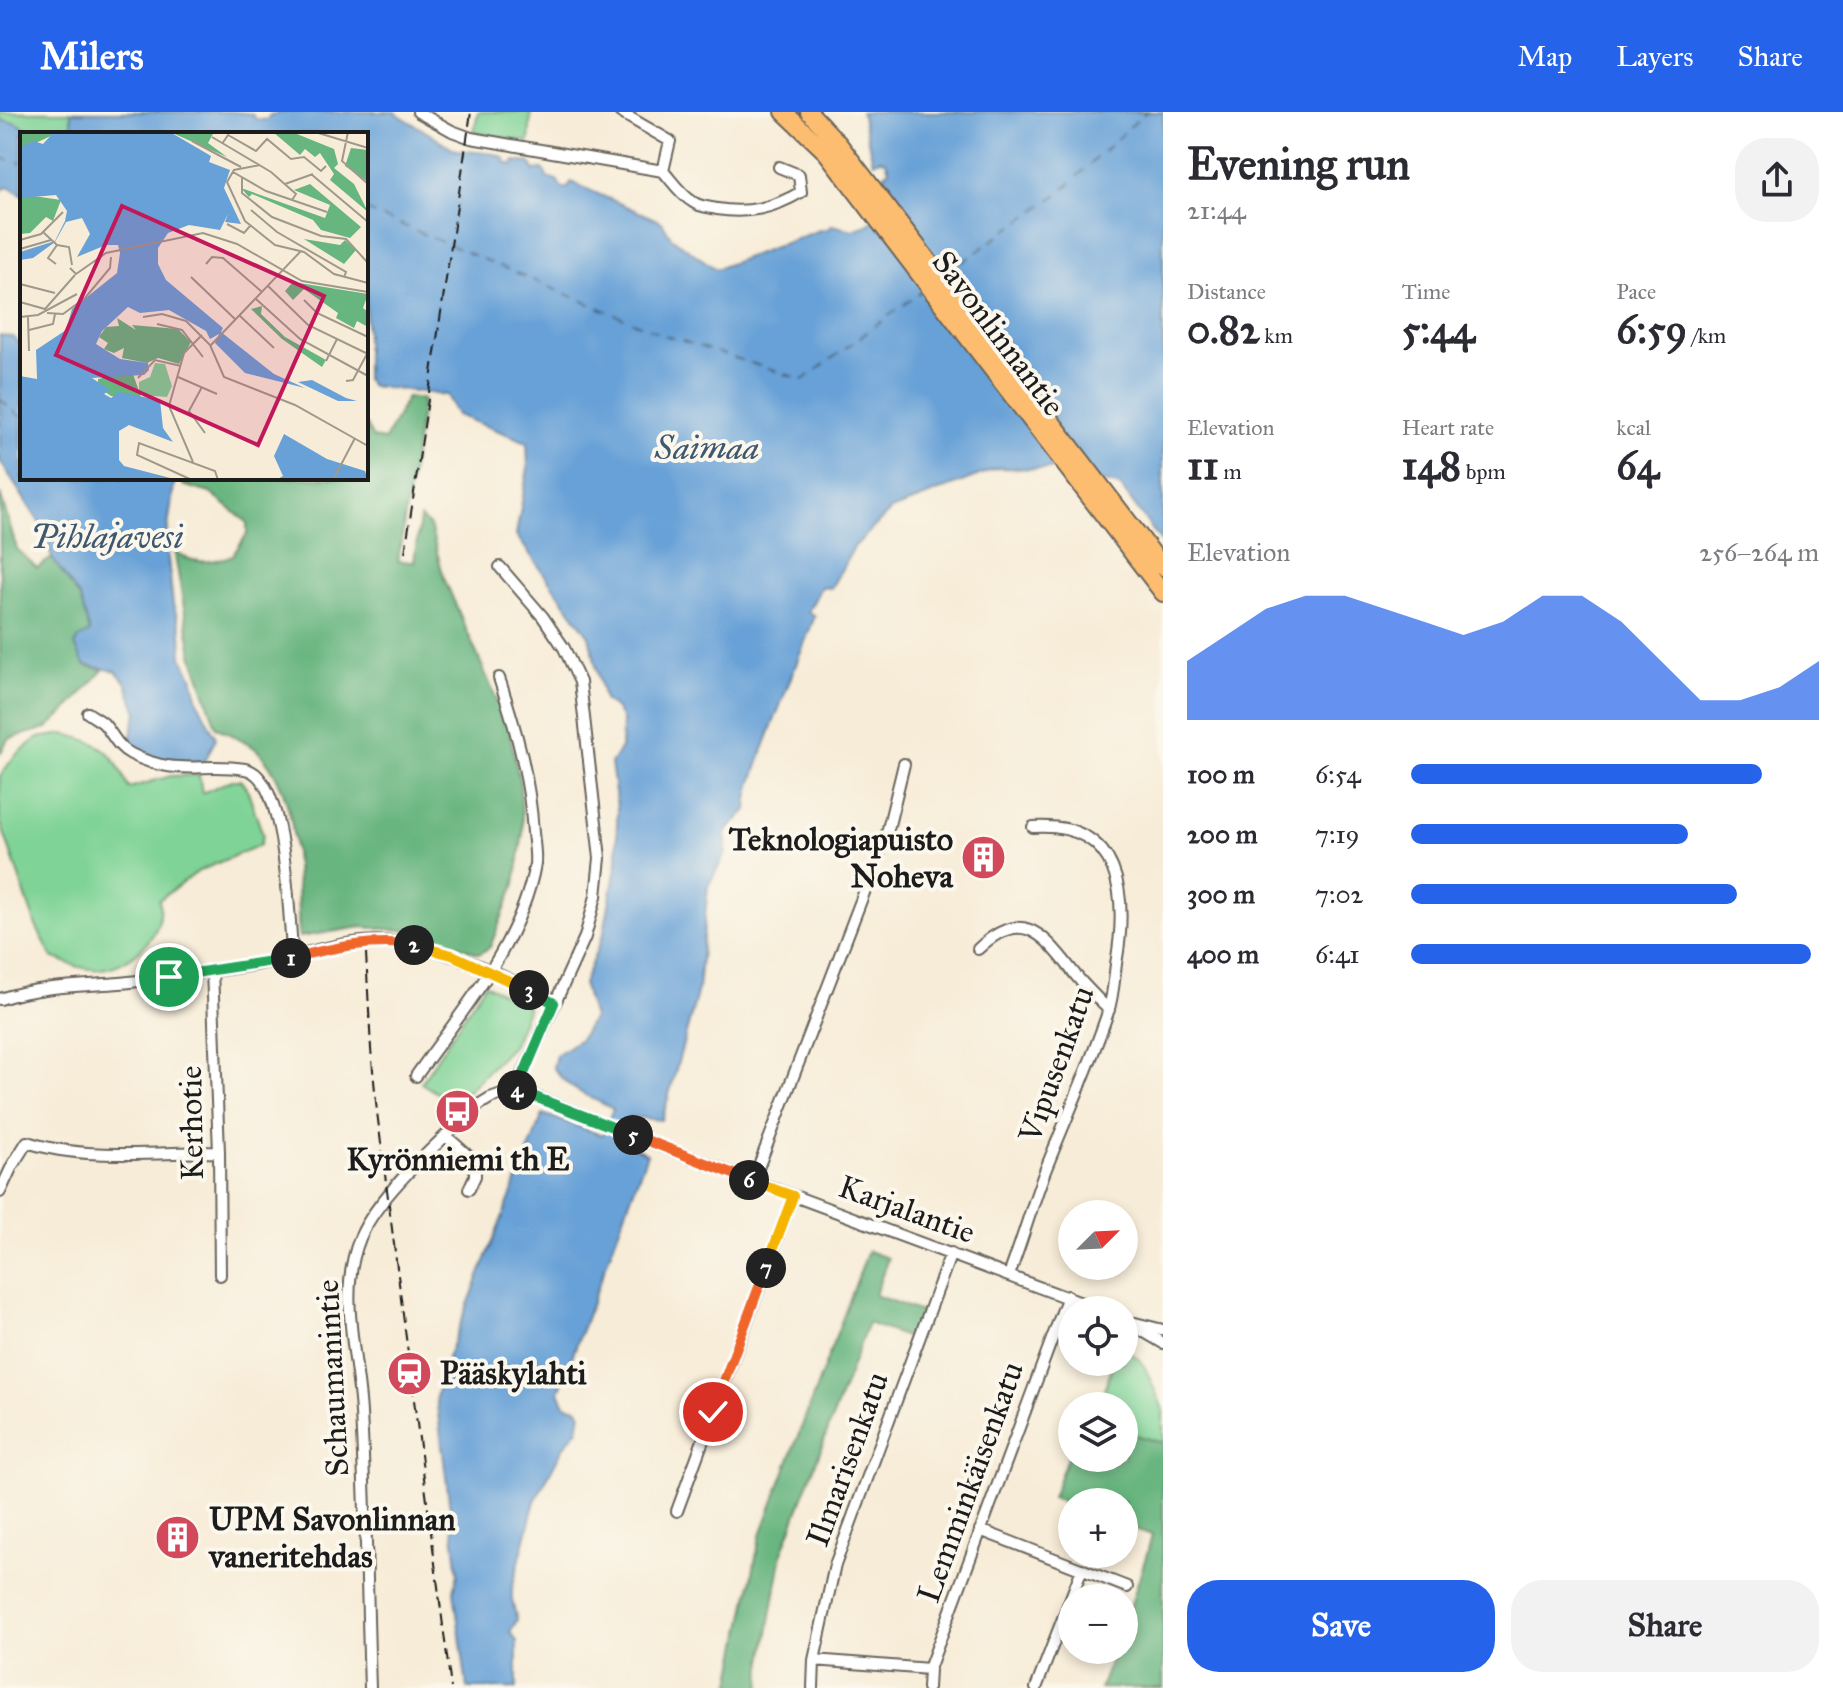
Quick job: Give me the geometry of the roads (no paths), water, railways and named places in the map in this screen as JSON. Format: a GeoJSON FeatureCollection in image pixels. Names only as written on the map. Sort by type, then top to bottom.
{"type":"FeatureCollection","features":[{"type":"Feature","properties":{"kind":"highway","name":"Savonlinnantie"},"geometry":{"type":"LineString","coordinates":[[784,112],[832,148],[1163,567]]}},
{"type":"Feature","properties":{"kind":"highway","name":"Savonlinnantie"},"geometry":{"type":"LineString","coordinates":[[809,112],[832,148],[1163,593]]}},
{"type":"Feature","properties":{"kind":"street"},"geometry":{"type":"LineString","coordinates":[[418,112],[471,138],[663,171],[696,205],[749,212],[783,202],[801,192],[802,182],[799,175],[779,167]]}},
{"type":"Feature","properties":{"kind":"street"},"geometry":{"type":"LineString","coordinates":[[620,112],[670,141],[663,171]]}},
{"type":"Feature","properties":{"kind":"street"},"geometry":{"type":"LineString","coordinates":[[500,567],[543,617],[564,648],[580,682],[600,858],[596,896],[585,937],[516,1089]]}},
{"type":"Feature","properties":{"kind":"street"},"geometry":{"type":"LineString","coordinates":[[416,1076],[489,971],[520,915],[535,862],[531,801],[524,761],[499,678]]}},
{"type":"Feature","properties":{"kind":"street"},"geometry":{"type":"LineString","coordinates":[[88,713],[102,723],[117,744],[146,761],[176,769],[248,769],[263,781],[276,815],[285,856],[293,957]]}},
{"type":"Feature","properties":{"kind":"street"},"geometry":{"type":"LineString","coordinates":[[753,1181],[887,833],[904,764]]}},
{"type":"Feature","properties":{"kind":"street","name":"Vipusenkatu"},"geometry":{"type":"LineString","coordinates":[[1009,1275],[1109,1010],[1122,918],[1119,886],[1112,864],[1097,843],[1065,827],[1033,827]]}},
{"type":"Feature","properties":{"kind":"street"},"geometry":{"type":"LineString","coordinates":[[978,949],[1007,929],[1036,931],[1051,943],[1109,1010]]}},
{"type":"Feature","properties":{"kind":"street"},"geometry":{"type":"LineString","coordinates":[[0,999],[32,990],[144,980],[293,957],[348,945],[386,942],[424,947],[452,955],[554,1003]]}},
{"type":"Feature","properties":{"kind":"street","name":"Kerhotie"},"geometry":{"type":"LineString","coordinates":[[212,970],[220,1275]]}},
{"type":"Feature","properties":{"kind":"street","name":"Karjalantie"},"geometry":{"type":"LineString","coordinates":[[516,1089],[753,1181],[1068,1296]]}},
{"type":"Feature","properties":{"kind":"street","name":"Schaumanintie"},"geometry":{"type":"LineString","coordinates":[[370,1688],[361,1415],[349,1303],[350,1271],[360,1239],[380,1204],[477,1106],[516,1089]]}},
{"type":"Feature","properties":{"kind":"street"},"geometry":{"type":"LineString","coordinates":[[447,1137],[475,1162],[475,1176],[469,1189]]}},
{"type":"Feature","properties":{"kind":"street"},"geometry":{"type":"LineString","coordinates":[[0,1192],[27,1142],[50,1150],[80,1152],[219,1152]]}},
{"type":"Feature","properties":{"kind":"street"},"geometry":{"type":"LineString","coordinates":[[677,1511],[793,1196]]}},
{"type":"Feature","properties":{"kind":"street","name":"Ilmarisenkatu"},"geometry":{"type":"LineString","coordinates":[[813,1688],[814,1660],[835,1565],[951,1253]]}},
{"type":"Feature","properties":{"kind":"street","name":"Lemminkäisenkatu"},"geometry":{"type":"LineString","coordinates":[[928,1688],[929,1669],[1058,1323]]}},
{"type":"Feature","properties":{"kind":"street"},"geometry":{"type":"LineString","coordinates":[[1138,1323],[1163,1330]]}},
{"type":"Feature","properties":{"kind":"street"},"geometry":{"type":"LineString","coordinates":[[1138,1328],[1163,1343]]}},
{"type":"Feature","properties":{"kind":"street"},"geometry":{"type":"LineString","coordinates":[[980,1530],[1120,1584]]}},
{"type":"Feature","properties":{"kind":"street"},"geometry":{"type":"LineString","coordinates":[[1036,1688],[1082,1569]]}},
{"type":"Feature","properties":{"kind":"street"},"geometry":{"type":"LineString","coordinates":[[814,1660],[929,1669]]}},
{"type":"Feature","properties":{"kind":"water","name":"Saimaa"},"geometry":{"type":"Polygon","coordinates":[[[71,112],[232,112],[252,114],[256,119],[267,120],[270,115],[285,112],[394,112],[456,150],[495,154],[513,165],[515,161],[531,163],[534,171],[543,169],[547,177],[557,180],[562,188],[568,188],[571,182],[662,222],[671,237],[716,269],[832,225],[853,230],[867,225],[900,199],[884,175],[889,170],[886,161],[880,159],[873,162],[861,112],[1163,112],[1163,544],[1120,486],[1059,469],[997,468],[891,510],[854,547],[831,588],[821,587],[808,612],[815,616],[762,752],[747,810],[726,832],[726,853],[708,886],[698,990],[662,1120],[629,1117],[621,1141],[647,1154],[559,1392],[565,1405],[578,1408],[581,1414],[578,1429],[563,1448],[535,1501],[512,1589],[517,1620],[510,1632],[517,1641],[517,1688],[467,1688],[454,1591],[458,1573],[436,1397],[443,1368],[543,1114],[602,1135],[613,1109],[573,1087],[553,1067],[556,1055],[580,1039],[593,1018],[583,984],[604,932],[617,862],[617,807],[611,763],[621,748],[622,719],[615,708],[604,700],[589,636],[516,535],[528,468],[527,442],[457,415],[447,395],[372,386],[368,383],[368,132],[72,131],[71,112]]]}},
{"type":"Feature","properties":{"kind":"water"},"geometry":{"type":"Polygon","coordinates":[[[0,120],[17,123],[33,132],[20,132],[20,194],[10,187],[2,189],[0,193],[0,120]]]}},
{"type":"Feature","properties":{"kind":"water","name":"Pihlajavesi"},"geometry":{"type":"Polygon","coordinates":[[[0,335],[13,337],[20,345],[20,480],[175,480],[166,541],[173,604],[181,629],[182,658],[216,738],[205,761],[154,758],[129,742],[137,712],[126,683],[116,671],[84,665],[75,645],[78,639],[90,632],[80,598],[52,558],[44,530],[0,461],[0,335]]]}},
{"type":"Feature","properties":{"kind":"railway"},"geometry":{"type":"LineString","coordinates":[[405,553],[471,112]]}},
{"type":"Feature","properties":{"kind":"railway"},"geometry":{"type":"LineString","coordinates":[[366,953],[377,1112],[451,1688]]}},
{"type":"Feature","properties":{"kind":"place","name":"Teknologiapuisto Noheva"},"geometry":{"type":"Point","coordinates":[984,857]}},
{"type":"Feature","properties":{"kind":"place","name":"Kyrönniemi th E"},"geometry":{"type":"Point","coordinates":[458,1112]}},
{"type":"Feature","properties":{"kind":"place","name":"Pääskylahti"},"geometry":{"type":"Point","coordinates":[409,1373]}},
{"type":"Feature","properties":{"kind":"place","name":"UPM Savonlinnan vaneritehdas"},"geometry":{"type":"Point","coordinates":[178,1537]}}]}
